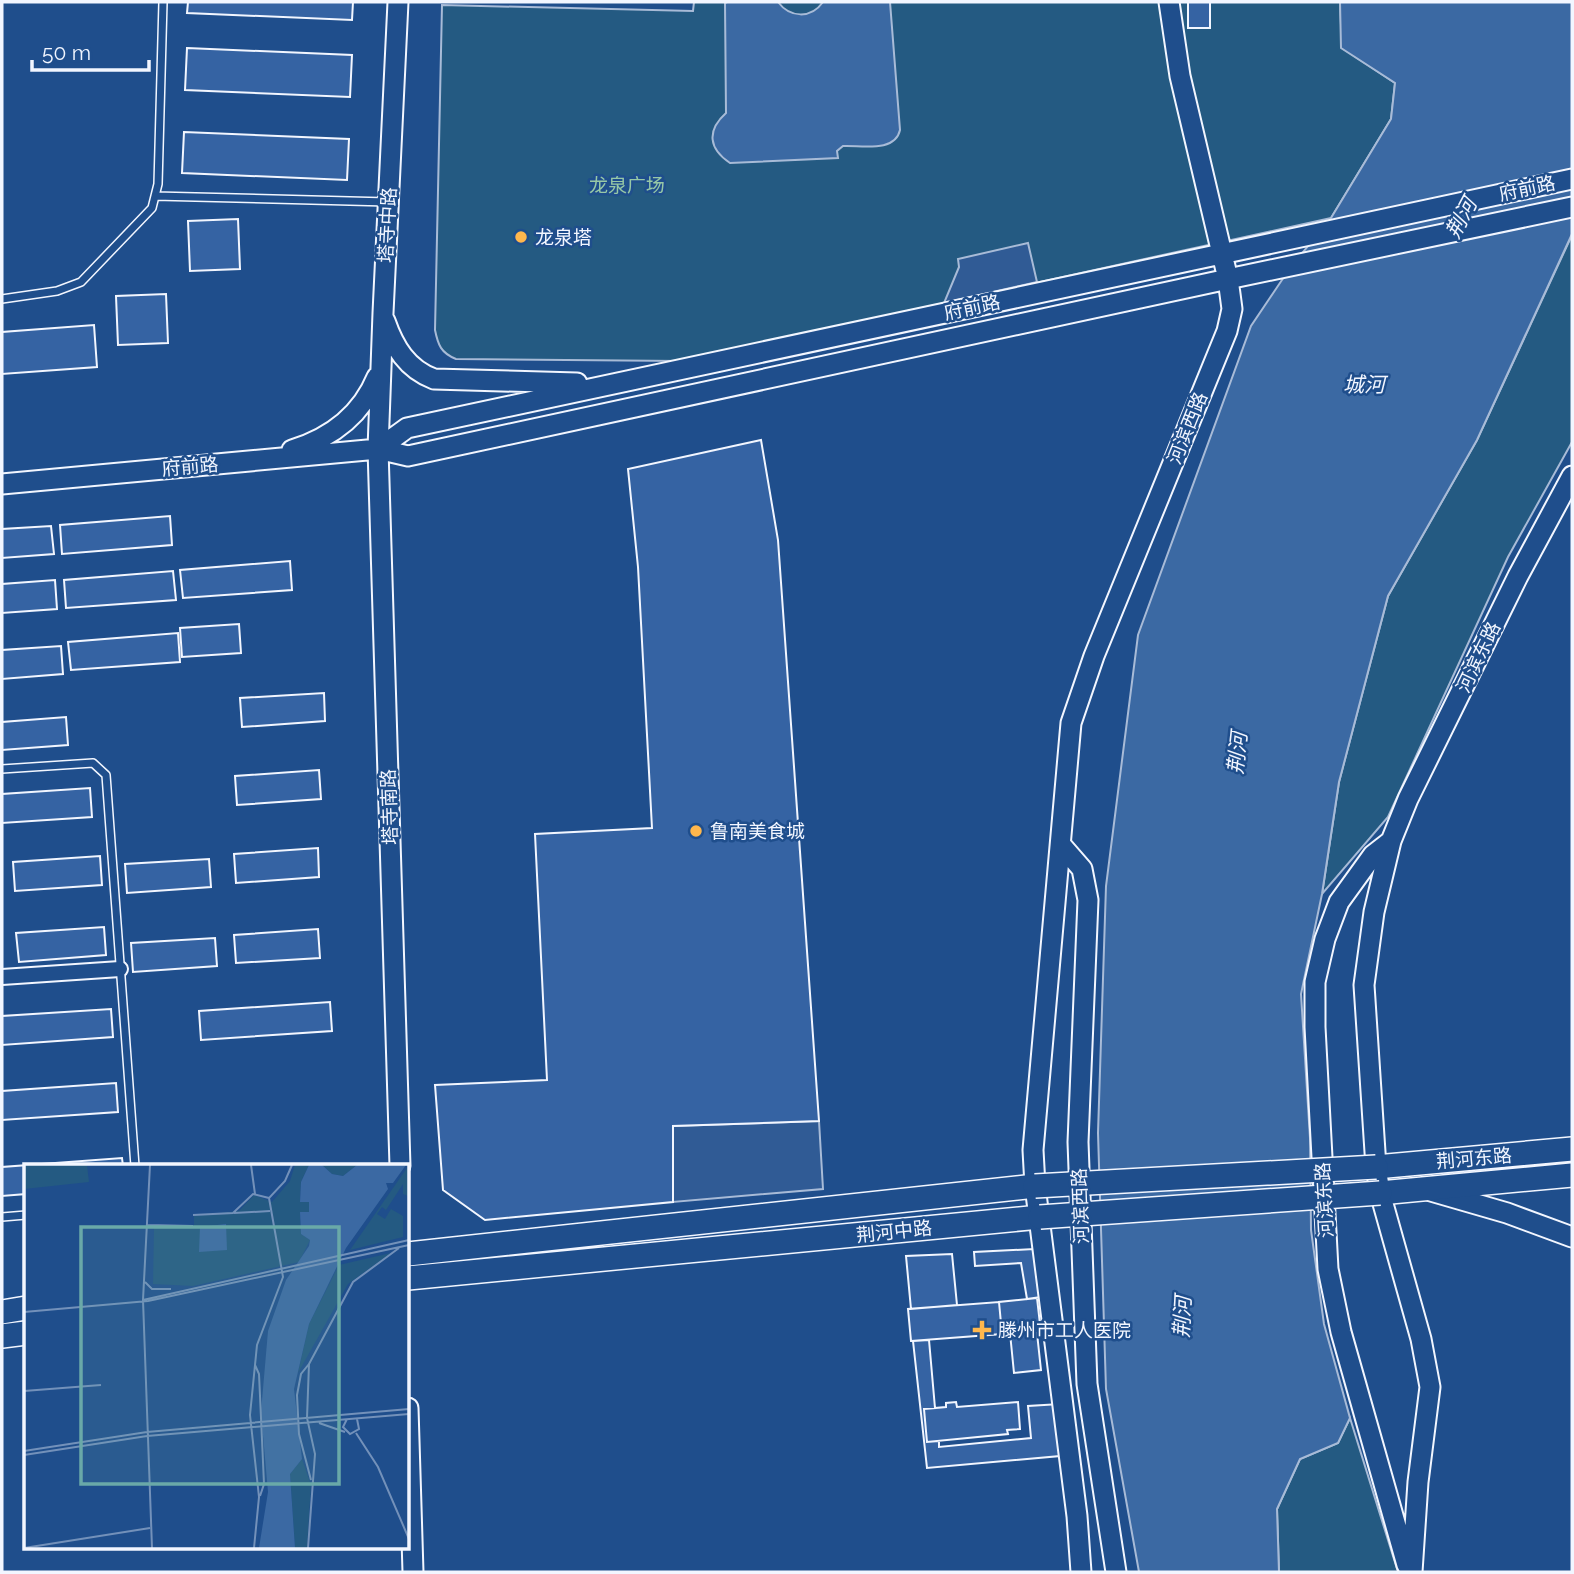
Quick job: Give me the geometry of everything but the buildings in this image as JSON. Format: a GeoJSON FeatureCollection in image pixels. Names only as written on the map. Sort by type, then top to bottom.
{"type":"FeatureCollection","features":[{"type":"Feature","properties":{"kind":"main road","name":"塔寺中路"},"geometry":{"type":"LineString","coordinates":[[379,449],[398,2]]}},
{"type":"Feature","properties":{"kind":"main road","name":"河滨西路"},"geometry":{"type":"LineString","coordinates":[[1081,1572],[1077,1516],[1035,1186],[1033,1150],[1071,723],[1094,656],[1227,331],[1232,309],[1223,253],[1180,76],[1169,2]]}},
{"type":"Feature","properties":{"kind":"main road","name":"府前路"},"geometry":{"type":"LineString","coordinates":[[379,449],[407,428],[1572,179]]}},
{"type":"Feature","properties":{"kind":"main road","name":"府前路"},"geometry":{"type":"LineString","coordinates":[[2,484],[379,449],[408,456],[1572,207]]}},
{"type":"Feature","properties":{"kind":"main road"},"geometry":{"type":"LineString","coordinates":[[383,313],[389,333],[407,362],[421,374],[434,379],[609,384]]}},
{"type":"Feature","properties":{"kind":"main road"},"geometry":{"type":"LineString","coordinates":[[261,459],[303,447],[339,429],[369,396],[377,379],[381,359]]}},
{"type":"Feature","properties":{"kind":"main road","name":"塔寺南路"},"geometry":{"type":"LineString","coordinates":[[379,449],[400,1164]]}},
{"type":"Feature","properties":{"kind":"main road","name":"河滨东路"},"geometry":{"type":"LineString","coordinates":[[1410,1572],[1430,1387],[1421,1339],[1380,1193],[1376,1167],[1364,985],[1374,912],[1391,841],[1408,799],[1512,588],[1572,476]]}},
{"type":"Feature","properties":{"kind":"main road","name":"河滨东路"},"geometry":{"type":"LineString","coordinates":[[1391,841],[1373,855],[1339,902],[1325,939],[1315,982],[1315,1027],[1328,1269],[1341,1332],[1410,1572]]}},
{"type":"Feature","properties":{"kind":"main road","name":"河滨西路"},"geometry":{"type":"LineString","coordinates":[[1062,846],[1082,869],[1088,900],[1077,1142],[1087,1384],[1116,1572]]}},
{"type":"Feature","properties":{"kind":"main road","name":"荆河东路"},"geometry":{"type":"LineString","coordinates":[[1376,1167],[1572,1149]]}},
{"type":"Feature","properties":{"kind":"main road","name":"荆河中路"},"geometry":{"type":"LineString","coordinates":[[410,1254],[1035,1186],[1376,1167]]}},
{"type":"Feature","properties":{"kind":"main road","name":"荆河东路"},"geometry":{"type":"LineString","coordinates":[[1380,1193],[1572,1175]]}},
{"type":"Feature","properties":{"kind":"main road"},"geometry":{"type":"LineString","coordinates":[[1420,1188],[1507,1213],[1572,1237]]}},
{"type":"Feature","properties":{"kind":"main road","name":"荆河中路"},"geometry":{"type":"LineString","coordinates":[[410,1278],[1040,1217],[1380,1193]]}},
{"type":"Feature","properties":{"kind":"main road"},"geometry":{"type":"LineString","coordinates":[[2,1312],[24,1308]]}},
{"type":"Feature","properties":{"kind":"main road"},"geometry":{"type":"LineString","coordinates":[[2,1336],[24,1333]]}},
{"type":"Feature","properties":{"kind":"main road"},"geometry":{"type":"LineString","coordinates":[[410,1474],[413,1572]]}},
{"type":"Feature","properties":{"kind":"street"},"geometry":{"type":"LineString","coordinates":[[2,978],[120,969]]}},
{"type":"Feature","properties":{"kind":"lane"},"geometry":{"type":"LineString","coordinates":[[2,299],[57,291],[81,282],[152,208],[158,184],[163,2]]}},
{"type":"Feature","properties":{"kind":"lane"},"geometry":{"type":"LineString","coordinates":[[155,196],[388,202]]}},
{"type":"Feature","properties":{"kind":"lane"},"geometry":{"type":"LineString","coordinates":[[2,769],[93,763],[106,775],[135,1164]]}},
{"type":"Feature","properties":{"kind":"lane"},"geometry":{"type":"LineString","coordinates":[[2,1217],[24,1215]]}},
{"type":"Feature","properties":{"kind":"green space","name":"龙泉广场"},"geometry":{"type":"Polygon","coordinates":[[[694,2],[1340,2],[1342,48],[1395,83],[1391,119],[1331,218],[681,361],[456,359],[447,354],[439,344],[435,330],[442,5],[693,11],[694,2]]]}},
{"type":"Feature","properties":{"kind":"green space"},"geometry":{"type":"Polygon","coordinates":[[[1572,235],[1572,442],[1508,557],[1388,817],[1322,894],[1339,782],[1388,596],[1477,440],[1572,235]]]}},
{"type":"Feature","properties":{"kind":"green space"},"geometry":{"type":"Polygon","coordinates":[[[1350,1418],[1398,1572],[1279,1572],[1277,1509],[1300,1459],[1338,1443],[1350,1418]]]}},
{"type":"Feature","properties":{"kind":"shaded area"},"geometry":{"type":"Polygon","coordinates":[[[1028,243],[1037,282],[944,303],[959,267],[958,259],[1028,243]]]}},
{"type":"Feature","properties":{"kind":"shaded area"},"geometry":{"type":"Polygon","coordinates":[[[819,1121],[823,1189],[673,1202],[673,1126],[819,1121]]]}},
{"type":"Feature","properties":{"kind":"water"},"geometry":{"type":"Polygon","coordinates":[[[727,2],[778,2],[794,14],[807,14],[823,2],[890,2],[900,130],[897,137],[885,145],[843,146],[837,151],[838,158],[730,163],[723,158],[714,146],[713,133],[715,126],[726,113],[727,2]]]}},
{"type":"Feature","properties":{"kind":"water","name":"城河"},"geometry":{"type":"Polygon","coordinates":[[[1340,2],[1572,2],[1572,234],[1477,440],[1388,596],[1339,782],[1322,894],[1301,994],[1310,1138],[1311,1230],[1324,1324],[1350,1418],[1338,1443],[1300,1459],[1277,1509],[1279,1572],[1139,1572],[1106,1389],[1098,1133],[1106,886],[1138,635],[1251,326],[1290,268],[1331,218],[1391,119],[1395,83],[1341,48],[1340,2]]]}},
{"type":"Feature","properties":{"kind":"place","name":"龙泉塔"},"geometry":{"type":"Point","coordinates":[521,237]}},
{"type":"Feature","properties":{"kind":"place","name":"鲁南美食城"},"geometry":{"type":"Point","coordinates":[696,831]}},
{"type":"Feature","properties":{"kind":"place","name":"滕州市工人医院"},"geometry":{"type":"Point","coordinates":[982,1330]}},
{"type":"Feature","properties":{"kind":"water label","name":"荆河"},"geometry":{"type":"Point","coordinates":[1461,218]}},
{"type":"Feature","properties":{"kind":"water label","name":"荆河"},"geometry":{"type":"Point","coordinates":[1237,753]}},
{"type":"Feature","properties":{"kind":"water label","name":"荆河"},"geometry":{"type":"Point","coordinates":[1182,1317]}}]}
